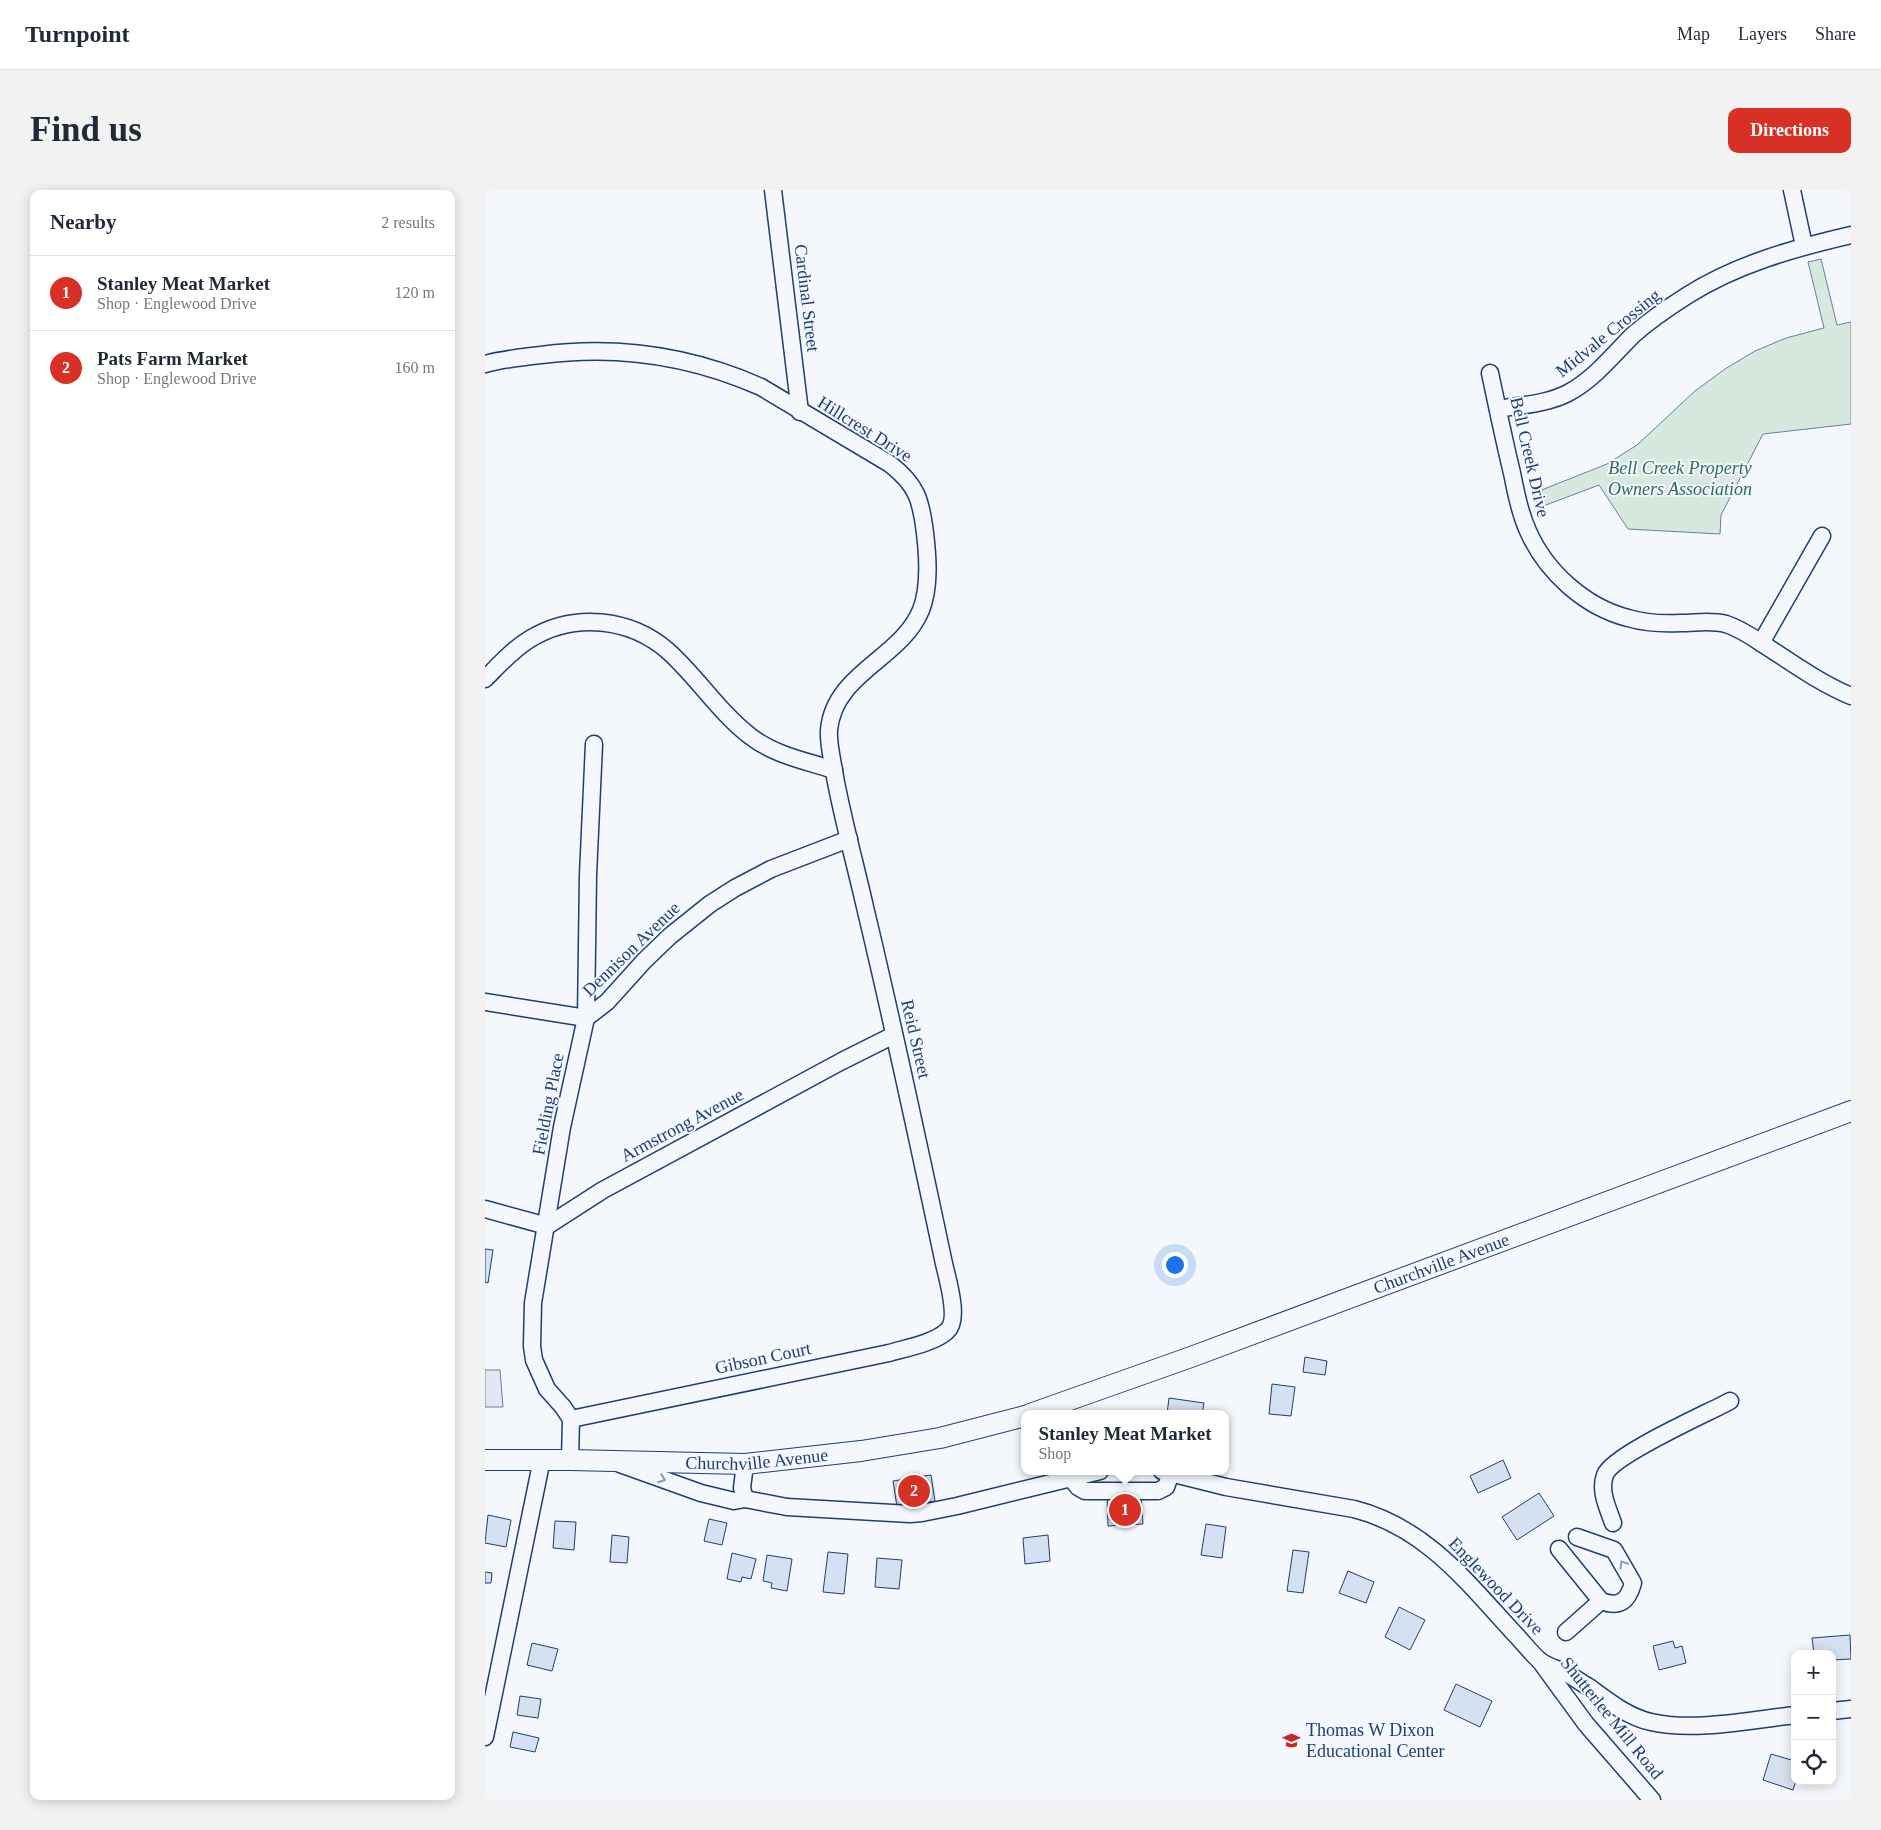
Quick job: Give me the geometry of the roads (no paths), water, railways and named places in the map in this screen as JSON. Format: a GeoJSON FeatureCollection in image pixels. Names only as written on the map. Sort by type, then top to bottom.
{"type":"FeatureCollection","features":[{"type":"Feature","properties":{"kind":"main road","name":"Churchville Avenue"},"geometry":{"type":"LineString","coordinates":[[1041,1410],[1199,1354],[1851,1111]]}},
{"type":"Feature","properties":{"kind":"main road","name":"Churchville Avenue"},"geometry":{"type":"LineString","coordinates":[[485,1460],[542,1459],[745,1464],[861,1451],[940,1438],[1021,1417]]}},
{"type":"Feature","properties":{"kind":"street","name":"Cardinal Street"},"geometry":{"type":"LineString","coordinates":[[773,190],[801,412]]}},
{"type":"Feature","properties":{"kind":"street"},"geometry":{"type":"LineString","coordinates":[[1792,190],[1805,246]]}},
{"type":"Feature","properties":{"kind":"street","name":"Midvale Crossing"},"geometry":{"type":"LineString","coordinates":[[1498,409],[1554,399],[1578,387],[1635,334],[1689,295],[1735,270],[1805,246],[1851,235]]}},
{"type":"Feature","properties":{"kind":"street","name":"Hillcrest Drive"},"geometry":{"type":"LineString","coordinates":[[485,364],[527,356],[577,351],[620,351],[649,354],[685,362],[761,387],[890,464],[911,483],[919,498],[927,543],[925,592],[916,619],[898,643],[856,678],[841,696],[833,712],[829,740],[834,770]]}},
{"type":"Feature","properties":{"kind":"street","name":"Bell Creek Drive"},"geometry":{"type":"LineString","coordinates":[[1490,373],[1517,495],[1527,530],[1535,547],[1546,562],[1574,590],[1601,608],[1628,618],[1660,624],[1703,622],[1725,624],[1740,630],[1816,678],[1851,696]]}},
{"type":"Feature","properties":{"kind":"street"},"geometry":{"type":"LineString","coordinates":[[1761,643],[1822,536]]}},
{"type":"Feature","properties":{"kind":"street"},"geometry":{"type":"LineString","coordinates":[[485,680],[523,643],[547,630],[577,622],[616,624],[646,636],[669,652],[741,728],[758,742],[781,753],[834,770]]}},
{"type":"Feature","properties":{"kind":"street","name":"Fielding Place"},"geometry":{"type":"LineString","coordinates":[[571,1419],[543,1383],[534,1360],[533,1303],[547,1226],[561,1127],[586,1018],[588,875],[594,744]]}},
{"type":"Feature","properties":{"kind":"street","name":"Reid Street"},"geometry":{"type":"LineString","coordinates":[[834,770],[895,1035],[953,1308],[953,1318]]}},
{"type":"Feature","properties":{"kind":"street","name":"Dennison Avenue"},"geometry":{"type":"LineString","coordinates":[[485,1002],[586,1018],[607,1002],[631,974],[663,942],[710,904],[771,869],[849,839]]}},
{"type":"Feature","properties":{"kind":"street","name":"Armstrong Avenue"},"geometry":{"type":"LineString","coordinates":[[547,1226],[603,1190],[842,1061],[895,1035]]}},
{"type":"Feature","properties":{"kind":"street"},"geometry":{"type":"LineString","coordinates":[[485,1209],[547,1226]]}},
{"type":"Feature","properties":{"kind":"street","name":"Gibson Court"},"geometry":{"type":"LineString","coordinates":[[571,1419],[889,1352],[930,1340],[947,1331],[953,1318]]}},
{"type":"Feature","properties":{"kind":"street"},"geometry":{"type":"LineString","coordinates":[[1613,1523],[1602,1487],[1605,1473],[1619,1460],[1636,1450],[1731,1401]]}},
{"type":"Feature","properties":{"kind":"street"},"geometry":{"type":"LineString","coordinates":[[570,1460],[571,1419]]}},
{"type":"Feature","properties":{"kind":"street"},"geometry":{"type":"LineString","coordinates":[[485,1738],[542,1459]]}},
{"type":"Feature","properties":{"kind":"street"},"geometry":{"type":"LineString","coordinates":[[616,1462],[709,1495],[734,1501],[745,1499],[787,1507],[896,1513],[922,1513],[1083,1475]]}},
{"type":"Feature","properties":{"kind":"street"},"geometry":{"type":"LineString","coordinates":[[745,1464],[742,1488],[745,1499]]}},
{"type":"Feature","properties":{"kind":"street"},"geometry":{"type":"LineString","coordinates":[[1071,1478],[1085,1492],[1158,1491],[1166,1487],[1167,1475]]}},
{"type":"Feature","properties":{"kind":"street","name":"Englewood Drive"},"geometry":{"type":"LineString","coordinates":[[1179,1475],[1226,1487],[1354,1509],[1393,1523],[1424,1542],[1445,1560],[1540,1661],[1569,1674],[1631,1714],[1650,1722],[1679,1726],[1791,1716]]}},
{"type":"Feature","properties":{"kind":"street"},"geometry":{"type":"LineString","coordinates":[[1559,1548],[1601,1601],[1610,1604],[1621,1602],[1630,1595],[1633,1583],[1614,1550],[1577,1538]]}},
{"type":"Feature","properties":{"kind":"street"},"geometry":{"type":"LineString","coordinates":[[1566,1632],[1601,1601]]}},
{"type":"Feature","properties":{"kind":"street","name":"Shutterlee Mill Road"},"geometry":{"type":"LineString","coordinates":[[1540,1661],[1586,1724],[1652,1800]]}},
{"type":"Feature","properties":{"kind":"street"},"geometry":{"type":"LineString","coordinates":[[1836,1711],[1851,1709]]}},
{"type":"Feature","properties":{"kind":"place","name":"Pats Farm Market"},"geometry":{"type":"Point","coordinates":[914,1491]}},
{"type":"Feature","properties":{"kind":"place","name":"Stanley Meat Market"},"geometry":{"type":"Point","coordinates":[1125,1510]}},
{"type":"Feature","properties":{"kind":"place","name":"Thomas W Dixon Educational Center"},"geometry":{"type":"Point","coordinates":[1292,1740]}},
{"type":"Feature","properties":{"kind":"park label","name":"Bell Creek Property Owners Association"},"geometry":{"type":"Point","coordinates":[1680,478]}}]}
